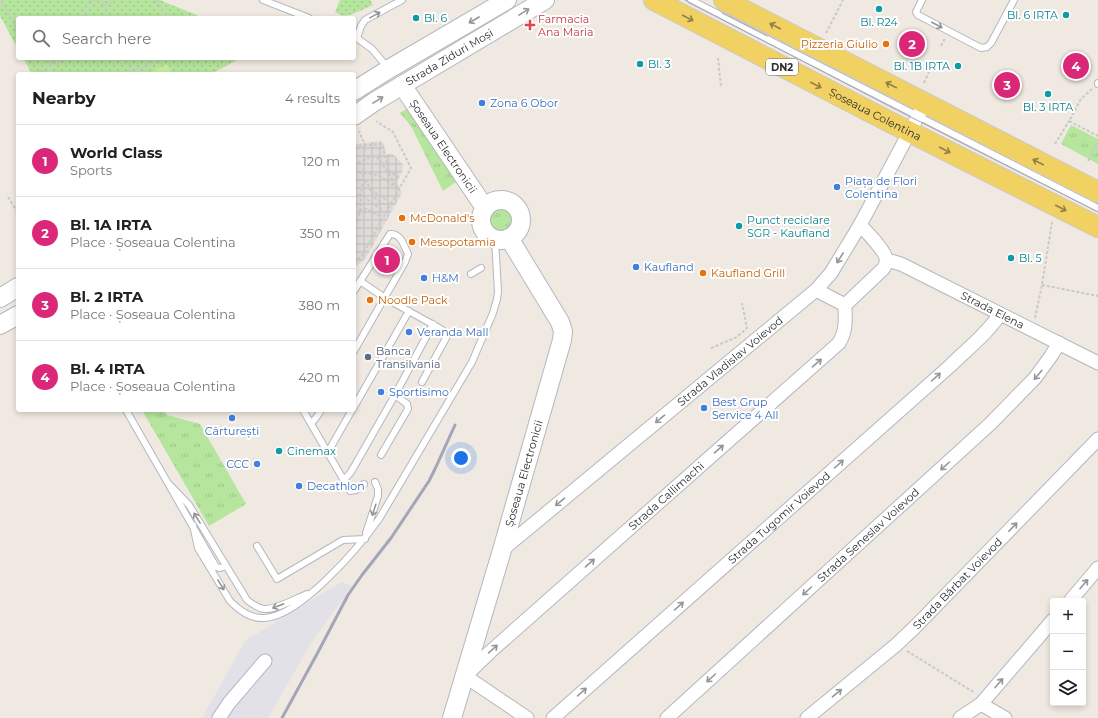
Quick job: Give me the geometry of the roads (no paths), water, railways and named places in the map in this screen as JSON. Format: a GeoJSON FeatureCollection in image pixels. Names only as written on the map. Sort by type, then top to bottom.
{"type":"FeatureCollection","features":[{"type":"Feature","properties":{"kind":"main road","name":"Șoseaua Colentina"},"geometry":{"type":"LineString","coordinates":[[654,0],[918,117],[1098,192]]}},
{"type":"Feature","properties":{"kind":"main road","name":"Șoseaua Colentina"},"geometry":{"type":"LineString","coordinates":[[724,0],[918,117],[1054,205],[1098,227]]}},
{"type":"Feature","properties":{"kind":"street","name":"Strada Ziduri Moși"},"geometry":{"type":"LineString","coordinates":[[356,90],[507,0]]}},
{"type":"Feature","properties":{"kind":"street","name":"Strada Ziduri Moși"},"geometry":{"type":"LineString","coordinates":[[357,124],[368,106],[545,0]]}},
{"type":"Feature","properties":{"kind":"street","name":"Șoseaua Electronicii"},"geometry":{"type":"LineString","coordinates":[[402,85],[485,208]]}},
{"type":"Feature","properties":{"kind":"street","name":"Strada Vladislav Voievod"},"geometry":{"type":"LineString","coordinates":[[502,550],[816,290],[831,272],[860,225],[918,117]]}},
{"type":"Feature","properties":{"kind":"street"},"geometry":{"type":"LineString","coordinates":[[507,200],[513,203],[517,208],[521,220],[520,227],[516,232],[502,238],[488,235],[481,223],[482,214],[485,208],[492,201],[507,200]]}},
{"type":"Feature","properties":{"kind":"street"},"geometry":{"type":"LineString","coordinates":[[816,290],[845,305],[883,269],[886,260],[884,252],[860,225]]}},
{"type":"Feature","properties":{"kind":"street","name":"Șoseaua Electronicii"},"geometry":{"type":"LineString","coordinates":[[452,718],[562,344],[563,335],[560,322],[502,238]]}},
{"type":"Feature","properties":{"kind":"street","name":"Strada Elena"},"geometry":{"type":"LineString","coordinates":[[886,260],[901,264],[1098,363]]}},
{"type":"Feature","properties":{"kind":"street"},"geometry":{"type":"LineString","coordinates":[[0,298],[16,288]]}},
{"type":"Feature","properties":{"kind":"street","name":"Strada Callimachi"},"geometry":{"type":"LineString","coordinates":[[465,676],[491,651],[839,343],[845,331],[845,305]]}},
{"type":"Feature","properties":{"kind":"street","name":"Strada Tugomir Voievod"},"geometry":{"type":"LineString","coordinates":[[553,718],[950,366],[984,334],[1000,314]]}},
{"type":"Feature","properties":{"kind":"street"},"geometry":{"type":"LineString","coordinates":[[0,325],[16,315]]}},
{"type":"Feature","properties":{"kind":"street","name":"Strada Seneslav Voievod"},"geometry":{"type":"LineString","coordinates":[[667,718],[990,424],[1035,378],[1059,343]]}},
{"type":"Feature","properties":{"kind":"street","name":"Strada Bărbat Voievod"},"geometry":{"type":"LineString","coordinates":[[807,718],[896,645],[915,627],[1098,440]]}},
{"type":"Feature","properties":{"kind":"street"},"geometry":{"type":"LineString","coordinates":[[1073,598],[1098,568]]}},
{"type":"Feature","properties":{"kind":"street"},"geometry":{"type":"LineString","coordinates":[[960,718],[981,704],[1050,624]]}},
{"type":"Feature","properties":{"kind":"street"},"geometry":{"type":"LineString","coordinates":[[219,718],[229,702],[265,661]]}},
{"type":"Feature","properties":{"kind":"street"},"geometry":{"type":"LineString","coordinates":[[465,676],[527,718]]}},
{"type":"Feature","properties":{"kind":"street"},"geometry":{"type":"LineString","coordinates":[[981,704],[1005,718]]}},
{"type":"Feature","properties":{"kind":"lane"},"geometry":{"type":"LineString","coordinates":[[262,0],[304,16]]}},
{"type":"Feature","properties":{"kind":"lane"},"geometry":{"type":"LineString","coordinates":[[389,69],[372,50],[356,37],[361,26],[366,20],[402,0]]}},
{"type":"Feature","properties":{"kind":"lane"},"geometry":{"type":"LineString","coordinates":[[691,0],[1098,208]]}},
{"type":"Feature","properties":{"kind":"lane"},"geometry":{"type":"LineString","coordinates":[[922,0],[916,12],[918,15],[981,48],[987,47],[991,43],[1014,0]]}},
{"type":"Feature","properties":{"kind":"lane"},"geometry":{"type":"LineString","coordinates":[[356,288],[390,234],[394,234],[399,237],[408,254],[405,262],[356,348]]}},
{"type":"Feature","properties":{"kind":"lane"},"geometry":{"type":"LineString","coordinates":[[192,526],[198,548],[230,601],[245,614],[255,618],[275,617],[286,612],[326,580],[365,539],[379,519],[472,362],[497,299],[502,238]]}},
{"type":"Feature","properties":{"kind":"lane"},"geometry":{"type":"LineString","coordinates":[[471,274],[481,268]]}},
{"type":"Feature","properties":{"kind":"lane"},"geometry":{"type":"LineString","coordinates":[[360,281],[385,298],[433,324],[446,333],[446,338],[422,382]]}},
{"type":"Feature","properties":{"kind":"lane"},"geometry":{"type":"LineString","coordinates":[[356,404],[409,311]]}},
{"type":"Feature","properties":{"kind":"lane"},"geometry":{"type":"LineString","coordinates":[[344,480],[351,472],[395,395],[433,324]]}},
{"type":"Feature","properties":{"kind":"lane"},"geometry":{"type":"LineString","coordinates":[[381,455],[408,409],[407,404],[395,395]]}},
{"type":"Feature","properties":{"kind":"lane"},"geometry":{"type":"LineString","coordinates":[[128,412],[216,567],[223,567]]}},
{"type":"Feature","properties":{"kind":"lane"},"geometry":{"type":"LineString","coordinates":[[304,412],[350,491],[356,490],[364,484]]}},
{"type":"Feature","properties":{"kind":"lane"},"geometry":{"type":"LineString","coordinates":[[311,424],[320,412]]}},
{"type":"Feature","properties":{"kind":"lane"},"geometry":{"type":"LineString","coordinates":[[328,452],[351,412]]}},
{"type":"Feature","properties":{"kind":"lane"},"geometry":{"type":"LineString","coordinates":[[365,539],[378,496],[378,489],[375,482]]}},
{"type":"Feature","properties":{"kind":"lane"},"geometry":{"type":"LineString","coordinates":[[170,485],[189,505],[247,600],[252,604],[264,609],[270,609],[314,591]]}},
{"type":"Feature","properties":{"kind":"lane"},"geometry":{"type":"LineString","coordinates":[[257,546],[277,579],[343,540],[365,539]]}},
{"type":"Feature","properties":{"kind":"tram line"},"geometry":{"type":"LineString","coordinates":[[685,0],[1098,212]]}},
{"type":"Feature","properties":{"kind":"tram line"},"geometry":{"type":"LineString","coordinates":[[722,13],[767,36]]}},
{"type":"Feature","properties":{"kind":"railway"},"geometry":{"type":"LineString","coordinates":[[282,718],[348,595],[391,538],[429,481],[455,425]]}},
{"type":"Feature","properties":{"kind":"place","name":"Bl. R24"},"geometry":{"type":"Point","coordinates":[879,9]}},
{"type":"Feature","properties":{"kind":"place","name":"Bl. 6 IRTA"},"geometry":{"type":"Point","coordinates":[1066,15]}},
{"type":"Feature","properties":{"kind":"place","name":"Bl. 6"},"geometry":{"type":"Point","coordinates":[416,18]}},
{"type":"Feature","properties":{"kind":"place","name":"Farmacia Ana Maria"},"geometry":{"type":"Point","coordinates":[530,25]}},
{"type":"Feature","properties":{"kind":"place","name":"Pizzeria Giulio"},"geometry":{"type":"Point","coordinates":[886,44]}},
{"type":"Feature","properties":{"kind":"place","name":"Bl. 1A IRTA"},"geometry":{"type":"Point","coordinates":[912,44]}},
{"type":"Feature","properties":{"kind":"place","name":"Bl. 3"},"geometry":{"type":"Point","coordinates":[640,64]}},
{"type":"Feature","properties":{"kind":"place","name":"Bl. 1B IRTA"},"geometry":{"type":"Point","coordinates":[958,66]}},
{"type":"Feature","properties":{"kind":"place","name":"Bl. 4 IRTA"},"geometry":{"type":"Point","coordinates":[1076,66]}},
{"type":"Feature","properties":{"kind":"place","name":"Bl. 2 IRTA"},"geometry":{"type":"Point","coordinates":[1007,85]}},
{"type":"Feature","properties":{"kind":"place","name":"Bl. 3 IRTA"},"geometry":{"type":"Point","coordinates":[1048,94]}},
{"type":"Feature","properties":{"kind":"place","name":"Zona 6 Obor"},"geometry":{"type":"Point","coordinates":[482,103]}},
{"type":"Feature","properties":{"kind":"place","name":"Piața de Flori Colentina"},"geometry":{"type":"Point","coordinates":[837,187]}},
{"type":"Feature","properties":{"kind":"place","name":"McDonald's"},"geometry":{"type":"Point","coordinates":[402,218]}},
{"type":"Feature","properties":{"kind":"place","name":"Punct reciclare SGR - Kaufland"},"geometry":{"type":"Point","coordinates":[739,226]}},
{"type":"Feature","properties":{"kind":"place","name":"Mesopotamia"},"geometry":{"type":"Point","coordinates":[412,242]}},
{"type":"Feature","properties":{"kind":"place","name":"Bl. 5"},"geometry":{"type":"Point","coordinates":[1011,258]}},
{"type":"Feature","properties":{"kind":"place","name":"World Class"},"geometry":{"type":"Point","coordinates":[387,260]}},
{"type":"Feature","properties":{"kind":"place","name":"Kaufland"},"geometry":{"type":"Point","coordinates":[636,267]}},
{"type":"Feature","properties":{"kind":"place","name":"Kaufland Grill"},"geometry":{"type":"Point","coordinates":[703,273]}},
{"type":"Feature","properties":{"kind":"place","name":"H&M"},"geometry":{"type":"Point","coordinates":[424,278]}},
{"type":"Feature","properties":{"kind":"place","name":"Noodle Pack"},"geometry":{"type":"Point","coordinates":[370,300]}},
{"type":"Feature","properties":{"kind":"place","name":"Veranda Mall"},"geometry":{"type":"Point","coordinates":[409,332]}},
{"type":"Feature","properties":{"kind":"place","name":"Banca Transilvania"},"geometry":{"type":"Point","coordinates":[368,357]}},
{"type":"Feature","properties":{"kind":"place","name":"Sportisimo"},"geometry":{"type":"Point","coordinates":[381,392]}},
{"type":"Feature","properties":{"kind":"place","name":"Best Grup Service 4 All"},"geometry":{"type":"Point","coordinates":[704,408]}},
{"type":"Feature","properties":{"kind":"place","name":"Cărturești"},"geometry":{"type":"Point","coordinates":[232,418]}},
{"type":"Feature","properties":{"kind":"place","name":"Cinemax"},"geometry":{"type":"Point","coordinates":[279,451]}},
{"type":"Feature","properties":{"kind":"place","name":"CCC"},"geometry":{"type":"Point","coordinates":[257,464]}},
{"type":"Feature","properties":{"kind":"place","name":"Decathlon"},"geometry":{"type":"Point","coordinates":[299,486]}}]}
